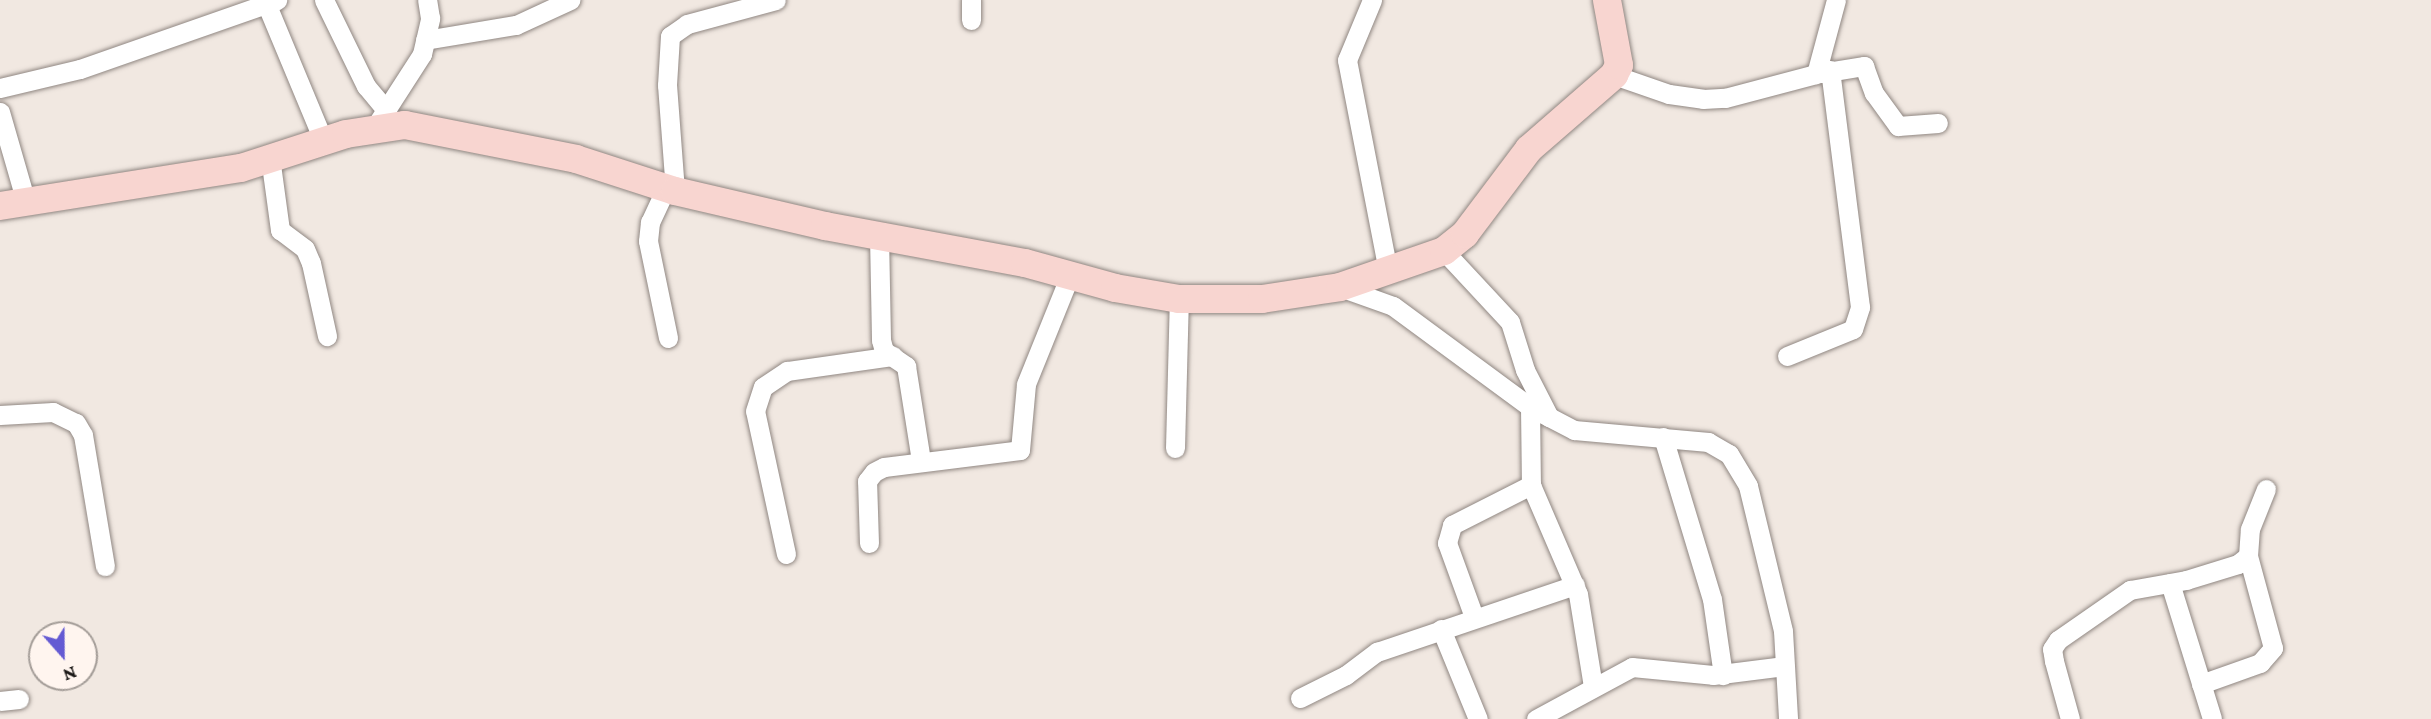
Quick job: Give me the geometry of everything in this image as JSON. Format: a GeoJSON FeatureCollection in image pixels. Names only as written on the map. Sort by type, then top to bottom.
{"type":"FeatureCollection","features":[{"type":"Feature","properties":{"kind":"street"},"geometry":{"type":"LineString","coordinates":[[324,0],[381,119]]}},
{"type":"Feature","properties":{"kind":"street"},"geometry":{"type":"LineString","coordinates":[[381,119],[406,84],[425,40],[430,18],[427,0]]}},
{"type":"Feature","properties":{"kind":"street"},"geometry":{"type":"LineString","coordinates":[[425,40],[516,25],[570,0]]}},
{"type":"Feature","properties":{"kind":"street"},"geometry":{"type":"LineString","coordinates":[[668,338],[648,240],[650,222],[670,190],[667,85],[670,36],[687,23],[776,0]]}},
{"type":"Feature","properties":{"kind":"street"},"geometry":{"type":"LineString","coordinates":[[1372,0],[1347,60],[1388,270]]}},
{"type":"Feature","properties":{"kind":"street"},"geometry":{"type":"LineString","coordinates":[[0,112],[13,204],[241,168],[381,119],[576,159],[670,190],[1179,299],[1262,299],[1339,287],[1444,251],[1497,198],[1529,149],[1614,75],[1619,65],[1607,0]]}},
{"type":"Feature","properties":{"kind":"street"},"geometry":{"type":"LineString","coordinates":[[1787,356],[1853,329],[1860,307],[1823,72],[1836,0]]}},
{"type":"Feature","properties":{"kind":"street"},"geometry":{"type":"LineString","coordinates":[[0,88],[80,69],[271,2],[323,140]]}},
{"type":"Feature","properties":{"kind":"street"},"geometry":{"type":"LineString","coordinates":[[1614,75],[1669,94],[1703,99],[1725,98],[1823,72],[1864,66],[1874,93],[1898,126],[1938,123]]}},
{"type":"Feature","properties":{"kind":"street"},"geometry":{"type":"LineString","coordinates":[[270,157],[281,230],[305,249],[311,263],[327,336]]}},
{"type":"Feature","properties":{"kind":"street"},"geometry":{"type":"LineString","coordinates":[[879,235],[881,340],[884,351],[906,366],[921,461]]}},
{"type":"Feature","properties":{"kind":"street"},"geometry":{"type":"LineString","coordinates":[[1444,251],[1510,322],[1525,370],[1549,417]]}},
{"type":"Feature","properties":{"kind":"street"},"geometry":{"type":"LineString","coordinates":[[869,543],[867,481],[884,467],[1020,450],[1026,384],[1070,275]]}},
{"type":"Feature","properties":{"kind":"street"},"geometry":{"type":"LineString","coordinates":[[1339,287],[1393,306],[1530,407],[1574,430],[1708,442],[1729,454],[1748,486],[1783,631],[1788,719]]}},
{"type":"Feature","properties":{"kind":"street"},"geometry":{"type":"LineString","coordinates":[[1175,448],[1179,299]]}},
{"type":"Feature","properties":{"kind":"street"},"geometry":{"type":"LineString","coordinates":[[786,554],[755,411],[764,387],[787,371],[893,356]]}},
{"type":"Feature","properties":{"kind":"street"},"geometry":{"type":"LineString","coordinates":[[1530,407],[1531,485],[1575,585],[1593,687]]}},
{"type":"Feature","properties":{"kind":"street"},"geometry":{"type":"LineString","coordinates":[[0,415],[52,412],[76,423],[83,435],[105,566]]}},
{"type":"Feature","properties":{"kind":"street"},"geometry":{"type":"LineString","coordinates":[[1663,437],[1712,600],[1723,674]]}},
{"type":"Feature","properties":{"kind":"street"},"geometry":{"type":"LineString","coordinates":[[1474,617],[1447,543],[1452,525],[1531,485]]}},
{"type":"Feature","properties":{"kind":"street"},"geometry":{"type":"LineString","coordinates":[[2201,684],[2260,663],[2273,648],[2248,556],[2254,515],[2266,489]]}},
{"type":"Feature","properties":{"kind":"street"},"geometry":{"type":"LineString","coordinates":[[2070,719],[2052,649],[2058,640],[2130,590],[2211,574],[2248,556]]}},
{"type":"Feature","properties":{"kind":"street"},"geometry":{"type":"LineString","coordinates":[[2170,583],[2213,719]]}},
{"type":"Feature","properties":{"kind":"street"},"geometry":{"type":"LineString","coordinates":[[1300,698],[1346,675],[1377,652],[1575,585]]}},
{"type":"Feature","properties":{"kind":"street"},"geometry":{"type":"LineString","coordinates":[[1441,629],[1478,719]]}},
{"type":"Feature","properties":{"kind":"street"},"geometry":{"type":"LineString","coordinates":[[1536,719],[1554,714],[1593,687],[1632,667],[1723,674],[1784,666]]}}]}
